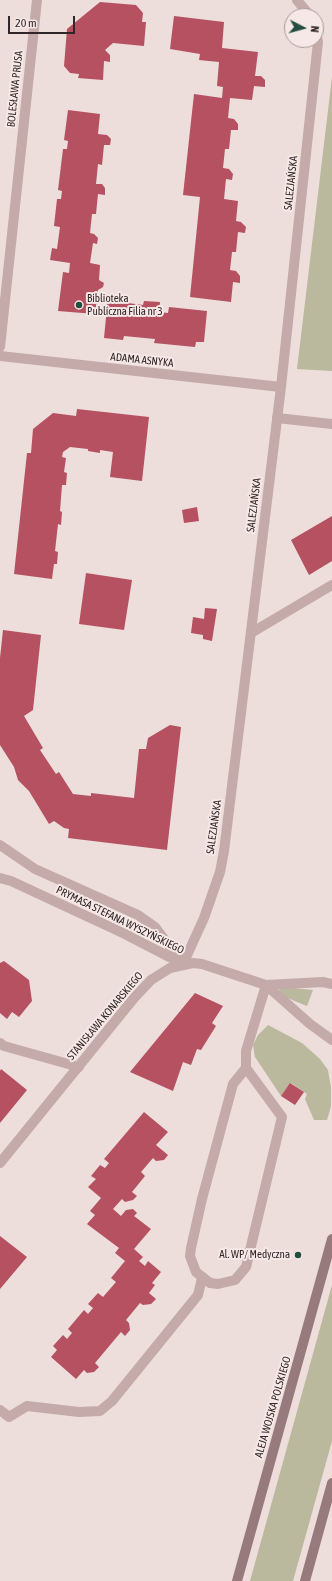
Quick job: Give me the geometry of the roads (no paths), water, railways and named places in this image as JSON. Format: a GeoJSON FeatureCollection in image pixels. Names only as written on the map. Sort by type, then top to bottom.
{"type":"FeatureCollection","features":[{"type":"Feature","properties":{"kind":"main road","name":"ALEJA WOJSKA POLSKIEGO"},"geometry":{"type":"LineString","coordinates":[[237,1581],[332,1239]]}},
{"type":"Feature","properties":{"kind":"main road"},"geometry":{"type":"LineString","coordinates":[[304,1581],[332,1483]]}},
{"type":"Feature","properties":{"kind":"street","name":"BOLESŁAWA PRUSA"},"geometry":{"type":"LineString","coordinates":[[0,347],[37,0]]}},
{"type":"Feature","properties":{"kind":"street"},"geometry":{"type":"LineString","coordinates":[[297,0],[304,8]]}},
{"type":"Feature","properties":{"kind":"street","name":"SALEZJAŃSKA"},"geometry":{"type":"LineString","coordinates":[[183,964],[200,929],[221,866],[281,387],[316,48]]}},
{"type":"Feature","properties":{"kind":"street","name":"ADAMA ASNYKA"},"geometry":{"type":"LineString","coordinates":[[0,356],[281,387]]}},
{"type":"Feature","properties":{"kind":"street"},"geometry":{"type":"LineString","coordinates":[[277,418],[332,424]]}},
{"type":"Feature","properties":{"kind":"street"},"geometry":{"type":"LineString","coordinates":[[251,633],[332,585]]}},
{"type":"Feature","properties":{"kind":"street","name":"PRYMASA STEFANA WYSZYŃSKIEGO"},"geometry":{"type":"LineString","coordinates":[[0,845],[35,869],[138,915],[155,927],[183,964]]}},
{"type":"Feature","properties":{"kind":"street","name":"PRYMASA STEFANA WYSZYŃSKIEGO"},"geometry":{"type":"LineString","coordinates":[[0,878],[11,881],[123,933],[183,964]]}},
{"type":"Feature","properties":{"kind":"street","name":"STANISŁAWA KONARSKIEGO"},"geometry":{"type":"LineString","coordinates":[[0,1163],[151,980],[160,972],[183,964],[202,964],[266,985],[323,982],[332,984]]}},
{"type":"Feature","properties":{"kind":"street"},"geometry":{"type":"LineString","coordinates":[[246,1068],[233,1084],[202,1199],[190,1256],[192,1265],[202,1278],[210,1283],[227,1283],[238,1277],[246,1266],[282,1117],[246,1068],[246,1051],[266,985]]}},
{"type":"Feature","properties":{"kind":"street","name":"STANISŁAWA KONARSKIEGO"},"geometry":{"type":"LineString","coordinates":[[266,985],[310,1024],[332,1040]]}},
{"type":"Feature","properties":{"kind":"street"},"geometry":{"type":"LineString","coordinates":[[0,1042],[4,1046],[79,1067]]}},
{"type":"Feature","properties":{"kind":"street"},"geometry":{"type":"LineString","coordinates":[[0,1410],[9,1417],[27,1406],[79,1412],[100,1411],[112,1401],[198,1295],[202,1278]]}},
{"type":"Feature","properties":{"kind":"place","name":"Biblioteka Publiczna Filia nr 3"},"geometry":{"type":"Point","coordinates":[79,305]}},
{"type":"Feature","properties":{"kind":"place","name":"Al. WP/ Medyczna"},"geometry":{"type":"Point","coordinates":[298,1255]}}]}
